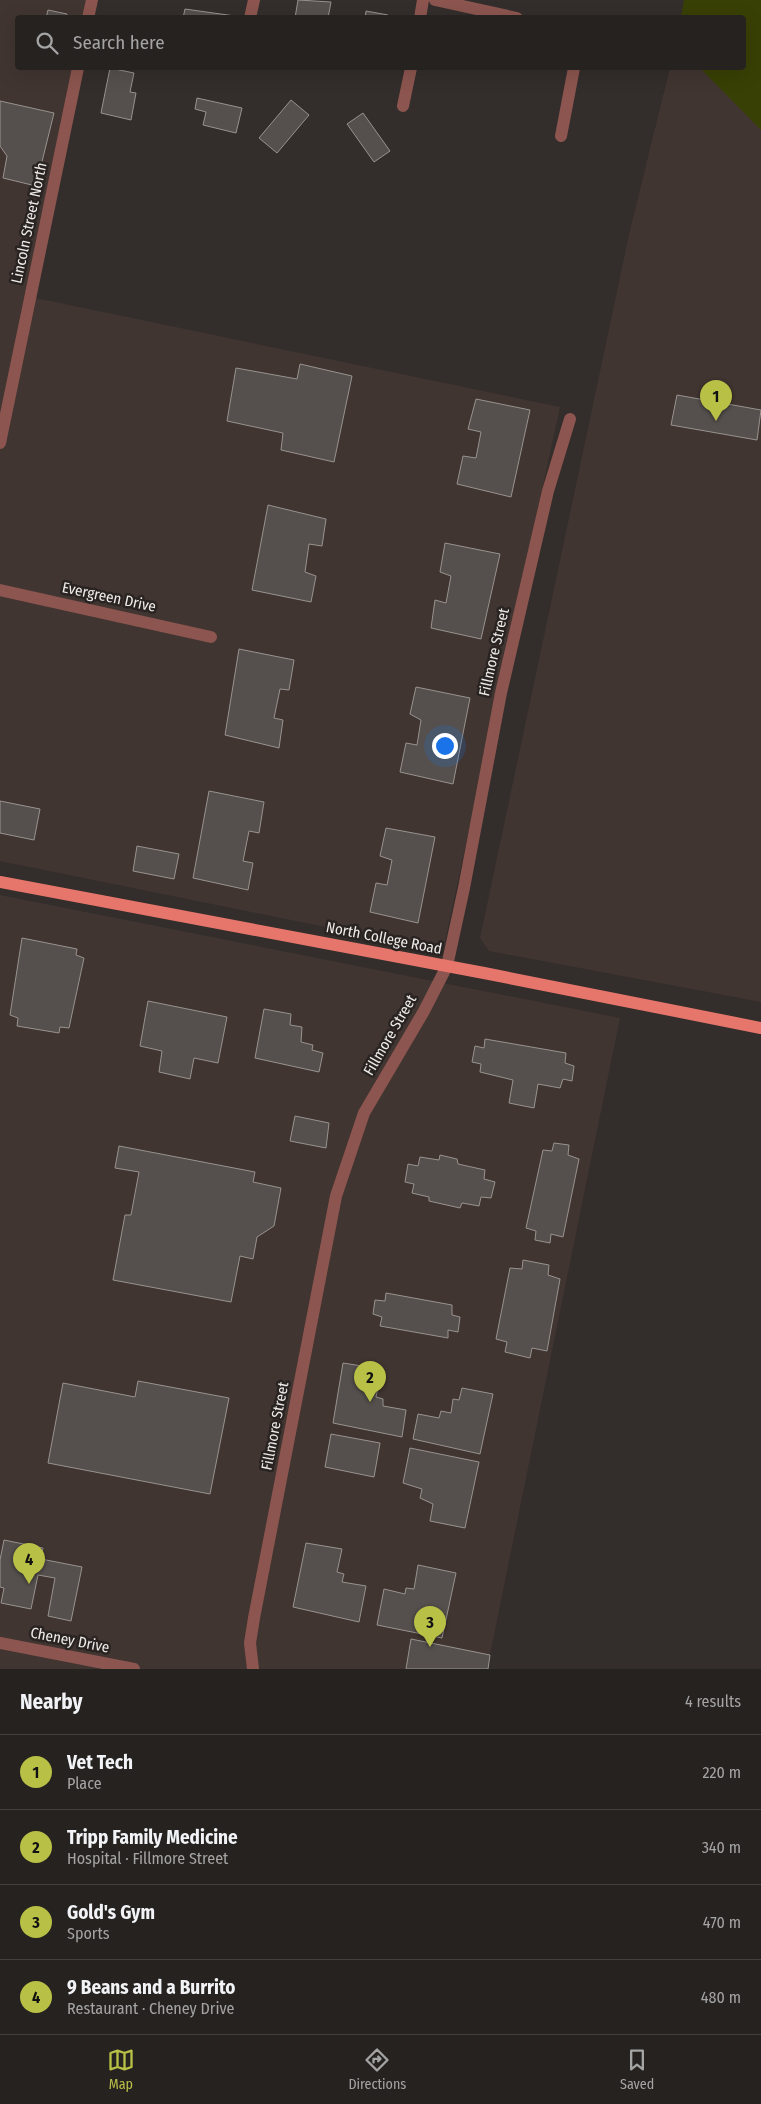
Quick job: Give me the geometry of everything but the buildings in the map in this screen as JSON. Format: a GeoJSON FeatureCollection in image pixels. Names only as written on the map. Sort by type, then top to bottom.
{"type":"FeatureCollection","features":[{"type":"Feature","properties":{"kind":"main road","name":"North College Road"},"geometry":{"type":"LineString","coordinates":[[0,882],[446,966],[761,1028]]}},
{"type":"Feature","properties":{"kind":"street"},"geometry":{"type":"LineString","coordinates":[[89,15],[92,0]]}},
{"type":"Feature","properties":{"kind":"street"},"geometry":{"type":"LineString","coordinates":[[251,15],[254,0]]}},
{"type":"Feature","properties":{"kind":"street"},"geometry":{"type":"LineString","coordinates":[[420,15],[423,0]]}},
{"type":"Feature","properties":{"kind":"street"},"geometry":{"type":"LineString","coordinates":[[435,0],[503,15]]}},
{"type":"Feature","properties":{"kind":"street","name":"Lincoln Street North"},"geometry":{"type":"LineString","coordinates":[[0,443],[78,70]]}},
{"type":"Feature","properties":{"kind":"street"},"geometry":{"type":"LineString","coordinates":[[404,106],[410,70]]}},
{"type":"Feature","properties":{"kind":"street"},"geometry":{"type":"LineString","coordinates":[[561,136],[574,70]]}},
{"type":"Feature","properties":{"kind":"street","name":"Fillmore Street"},"geometry":{"type":"LineString","coordinates":[[250,1668],[250,1643],[256,1609],[336,1196],[364,1113],[424,1011],[446,966],[464,888],[502,686],[548,491],[570,419]]}},
{"type":"Feature","properties":{"kind":"street","name":"Evergreen Drive"},"geometry":{"type":"LineString","coordinates":[[0,590],[211,636]]}},
{"type":"Feature","properties":{"kind":"street","name":"Cheney Drive"},"geometry":{"type":"LineString","coordinates":[[0,1642],[134,1669]]}},
{"type":"Feature","properties":{"kind":"shaded area"},"geometry":{"type":"Polygon","coordinates":[[[0,0],[88,0],[85,15],[15,15],[15,70],[74,70],[26,296],[560,407],[443,951],[0,861],[0,0]]]}},
{"type":"Feature","properties":{"kind":"shaded area"},"geometry":{"type":"Polygon","coordinates":[[[761,0],[761,1002],[489,951],[480,938],[630,230],[670,70],[746,70],[746,16],[761,0]]]}},
{"type":"Feature","properties":{"kind":"shaded area"},"geometry":{"type":"Polygon","coordinates":[[[0,895],[620,1018],[487,1669],[0,1669],[0,895]]]}},
{"type":"Feature","properties":{"kind":"green space"},"geometry":{"type":"Polygon","coordinates":[[[684,0],[761,0],[761,130],[702,70],[746,70],[746,15],[681,15],[684,0]]]}},
{"type":"Feature","properties":{"kind":"place","name":"Vet Tech"},"geometry":{"type":"Point","coordinates":[716,421]}},
{"type":"Feature","properties":{"kind":"place","name":"Tripp Family Medicine"},"geometry":{"type":"Point","coordinates":[370,1402]}},
{"type":"Feature","properties":{"kind":"place","name":"9 Beans and a Burrito"},"geometry":{"type":"Point","coordinates":[29,1584]}},
{"type":"Feature","properties":{"kind":"place","name":"Gold's Gym"},"geometry":{"type":"Point","coordinates":[430,1647]}}]}
